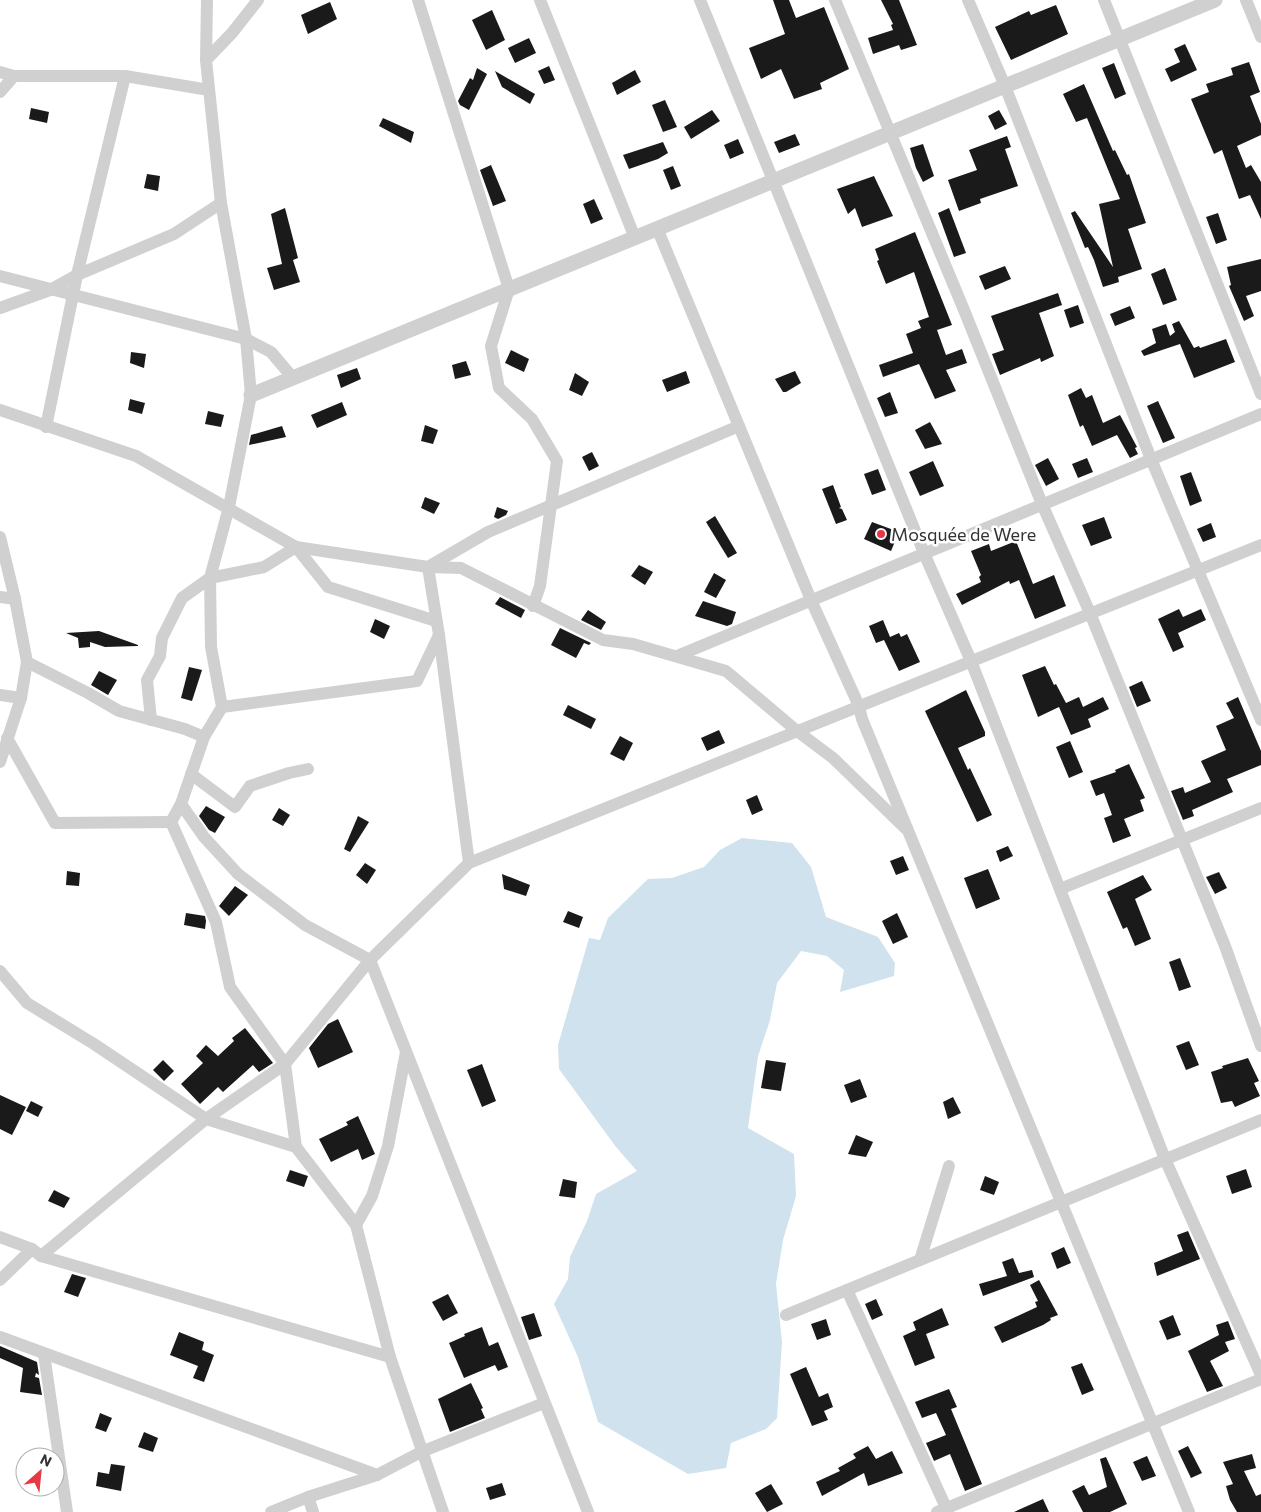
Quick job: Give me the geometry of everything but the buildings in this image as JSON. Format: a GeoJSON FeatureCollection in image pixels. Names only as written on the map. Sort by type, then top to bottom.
{"type":"FeatureCollection","features":[{"type":"Feature","properties":{"kind":"street"},"geometry":{"type":"LineString","coordinates":[[171,822],[181,804],[204,738],[222,708],[211,647],[210,578],[229,507],[251,395],[246,339],[221,203],[206,60],[207,0]]}},
{"type":"Feature","properties":{"kind":"street"},"geometry":{"type":"LineString","coordinates":[[206,60],[232,33],[258,0]]}},
{"type":"Feature","properties":{"kind":"street"},"geometry":{"type":"LineString","coordinates":[[418,0],[509,289],[491,346],[500,388],[532,419],[557,461],[540,586],[533,606]]}},
{"type":"Feature","properties":{"kind":"street"},"geometry":{"type":"LineString","coordinates":[[540,0],[635,238]]}},
{"type":"Feature","properties":{"kind":"street"},"geometry":{"type":"LineString","coordinates":[[700,0],[924,553],[971,662],[1165,1159],[1261,1374]]}},
{"type":"Feature","properties":{"kind":"street"},"geometry":{"type":"LineString","coordinates":[[835,0],[964,310],[1042,504],[1090,613],[1225,946],[1261,1046]]}},
{"type":"Feature","properties":{"kind":"street"},"geometry":{"type":"LineString","coordinates":[[968,0],[1005,86],[1151,459],[1261,720]]}},
{"type":"Feature","properties":{"kind":"street"},"geometry":{"type":"LineString","coordinates":[[1104,0],[1261,394]]}},
{"type":"Feature","properties":{"kind":"street"},"geometry":{"type":"LineString","coordinates":[[251,395],[1215,0]]}},
{"type":"Feature","properties":{"kind":"street"},"geometry":{"type":"LineString","coordinates":[[1246,0],[1261,37]]}},
{"type":"Feature","properties":{"kind":"street"},"geometry":{"type":"LineString","coordinates":[[0,72],[14,76],[125,76],[209,90]]}},
{"type":"Feature","properties":{"kind":"street"},"geometry":{"type":"LineString","coordinates":[[0,92],[14,76]]}},
{"type":"Feature","properties":{"kind":"street"},"geometry":{"type":"LineString","coordinates":[[46,427],[77,275],[125,76]]}},
{"type":"Feature","properties":{"kind":"street"},"geometry":{"type":"LineString","coordinates":[[0,308],[50,290],[77,275],[174,234],[221,203]]}},
{"type":"Feature","properties":{"kind":"street"},"geometry":{"type":"LineString","coordinates":[[657,228],[811,600],[859,706],[862,719],[1189,1512]]}},
{"type":"Feature","properties":{"kind":"street"},"geometry":{"type":"LineString","coordinates":[[0,276],[246,339],[271,352],[293,378]]}},
{"type":"Feature","properties":{"kind":"street"},"geometry":{"type":"LineString","coordinates":[[0,410],[136,456],[229,507],[296,547],[328,587],[436,622]]}},
{"type":"Feature","properties":{"kind":"street"},"geometry":{"type":"LineString","coordinates":[[676,656],[1261,414]]}},
{"type":"Feature","properties":{"kind":"street"},"geometry":{"type":"LineString","coordinates":[[428,567],[488,532],[739,426]]}},
{"type":"Feature","properties":{"kind":"street"},"geometry":{"type":"LineString","coordinates":[[0,537],[15,599],[27,662],[20,698],[0,762]]}},
{"type":"Feature","properties":{"kind":"street"},"geometry":{"type":"LineString","coordinates":[[0,1280],[37,1253],[206,1119],[285,1064],[370,960],[469,863],[1261,545]]}},
{"type":"Feature","properties":{"kind":"street"},"geometry":{"type":"LineString","coordinates":[[151,720],[147,680],[160,656],[162,638],[182,598],[210,578],[264,567],[296,547],[428,567],[461,568],[603,640],[633,644],[726,671],[797,731],[833,758],[909,832]]}},
{"type":"Feature","properties":{"kind":"street"},"geometry":{"type":"LineString","coordinates":[[428,567],[439,635],[469,863]]}},
{"type":"Feature","properties":{"kind":"street"},"geometry":{"type":"LineString","coordinates":[[0,598],[15,599]]}},
{"type":"Feature","properties":{"kind":"street"},"geometry":{"type":"LineString","coordinates":[[222,708],[417,681],[439,635]]}},
{"type":"Feature","properties":{"kind":"street"},"geometry":{"type":"LineString","coordinates":[[27,662],[119,711],[185,729],[204,738]]}},
{"type":"Feature","properties":{"kind":"street"},"geometry":{"type":"LineString","coordinates":[[0,695],[20,698]]}},
{"type":"Feature","properties":{"kind":"street"},"geometry":{"type":"LineString","coordinates":[[7,738],[54,822],[171,822]]}},
{"type":"Feature","properties":{"kind":"street"},"geometry":{"type":"LineString","coordinates":[[191,774],[235,806],[250,786],[289,773],[308,769]]}},
{"type":"Feature","properties":{"kind":"street"},"geometry":{"type":"LineString","coordinates":[[181,804],[204,837],[238,874],[305,925],[370,960],[588,1512]]}},
{"type":"Feature","properties":{"kind":"street"},"geometry":{"type":"LineString","coordinates":[[1060,889],[1261,808]]}},
{"type":"Feature","properties":{"kind":"street"},"geometry":{"type":"LineString","coordinates":[[171,822],[216,922],[230,987],[285,1064],[296,1147],[356,1225],[390,1357],[443,1512]]}},
{"type":"Feature","properties":{"kind":"street"},"geometry":{"type":"LineString","coordinates":[[0,970],[27,1003],[206,1119],[296,1147]]}},
{"type":"Feature","properties":{"kind":"street"},"geometry":{"type":"LineString","coordinates":[[356,1225],[372,1196],[388,1146],[406,1052]]}},
{"type":"Feature","properties":{"kind":"street"},"geometry":{"type":"LineString","coordinates":[[786,1315],[1261,1120]]}},
{"type":"Feature","properties":{"kind":"street"},"geometry":{"type":"LineString","coordinates":[[920,1260],[949,1166]]}},
{"type":"Feature","properties":{"kind":"street"},"geometry":{"type":"LineString","coordinates":[[0,1237],[37,1253],[390,1357]]}},
{"type":"Feature","properties":{"kind":"street"},"geometry":{"type":"LineString","coordinates":[[847,1290],[944,1511],[1261,1379]]}},
{"type":"Feature","properties":{"kind":"street"},"geometry":{"type":"LineString","coordinates":[[0,1337],[377,1475]]}},
{"type":"Feature","properties":{"kind":"street"},"geometry":{"type":"LineString","coordinates":[[44,1354],[67,1512]]}},
{"type":"Feature","properties":{"kind":"street"},"geometry":{"type":"LineString","coordinates":[[271,1512],[308,1497],[377,1475],[421,1452],[544,1402]]}},
{"type":"Feature","properties":{"kind":"street"},"geometry":{"type":"LineString","coordinates":[[308,1497],[313,1512]]}},
{"type":"Feature","properties":{"kind":"water"},"geometry":{"type":"Polygon","coordinates":[[[742,838],[792,843],[811,867],[826,917],[878,937],[895,963],[894,976],[840,992],[844,970],[827,956],[801,951],[777,983],[770,1020],[758,1056],[748,1128],[794,1154],[796,1196],[783,1240],[776,1284],[782,1342],[777,1418],[766,1429],[731,1443],[726,1468],[688,1474],[598,1422],[578,1357],[554,1304],[568,1279],[570,1257],[587,1221],[596,1194],[637,1171],[616,1147],[559,1069],[558,1045],[589,938],[600,940],[608,918],[648,879],[672,878],[704,867],[720,850],[742,838]]]}},
{"type":"Feature","properties":{"kind":"place","name":"Mosquée de Were"},"geometry":{"type":"Point","coordinates":[881,534]}}]}
